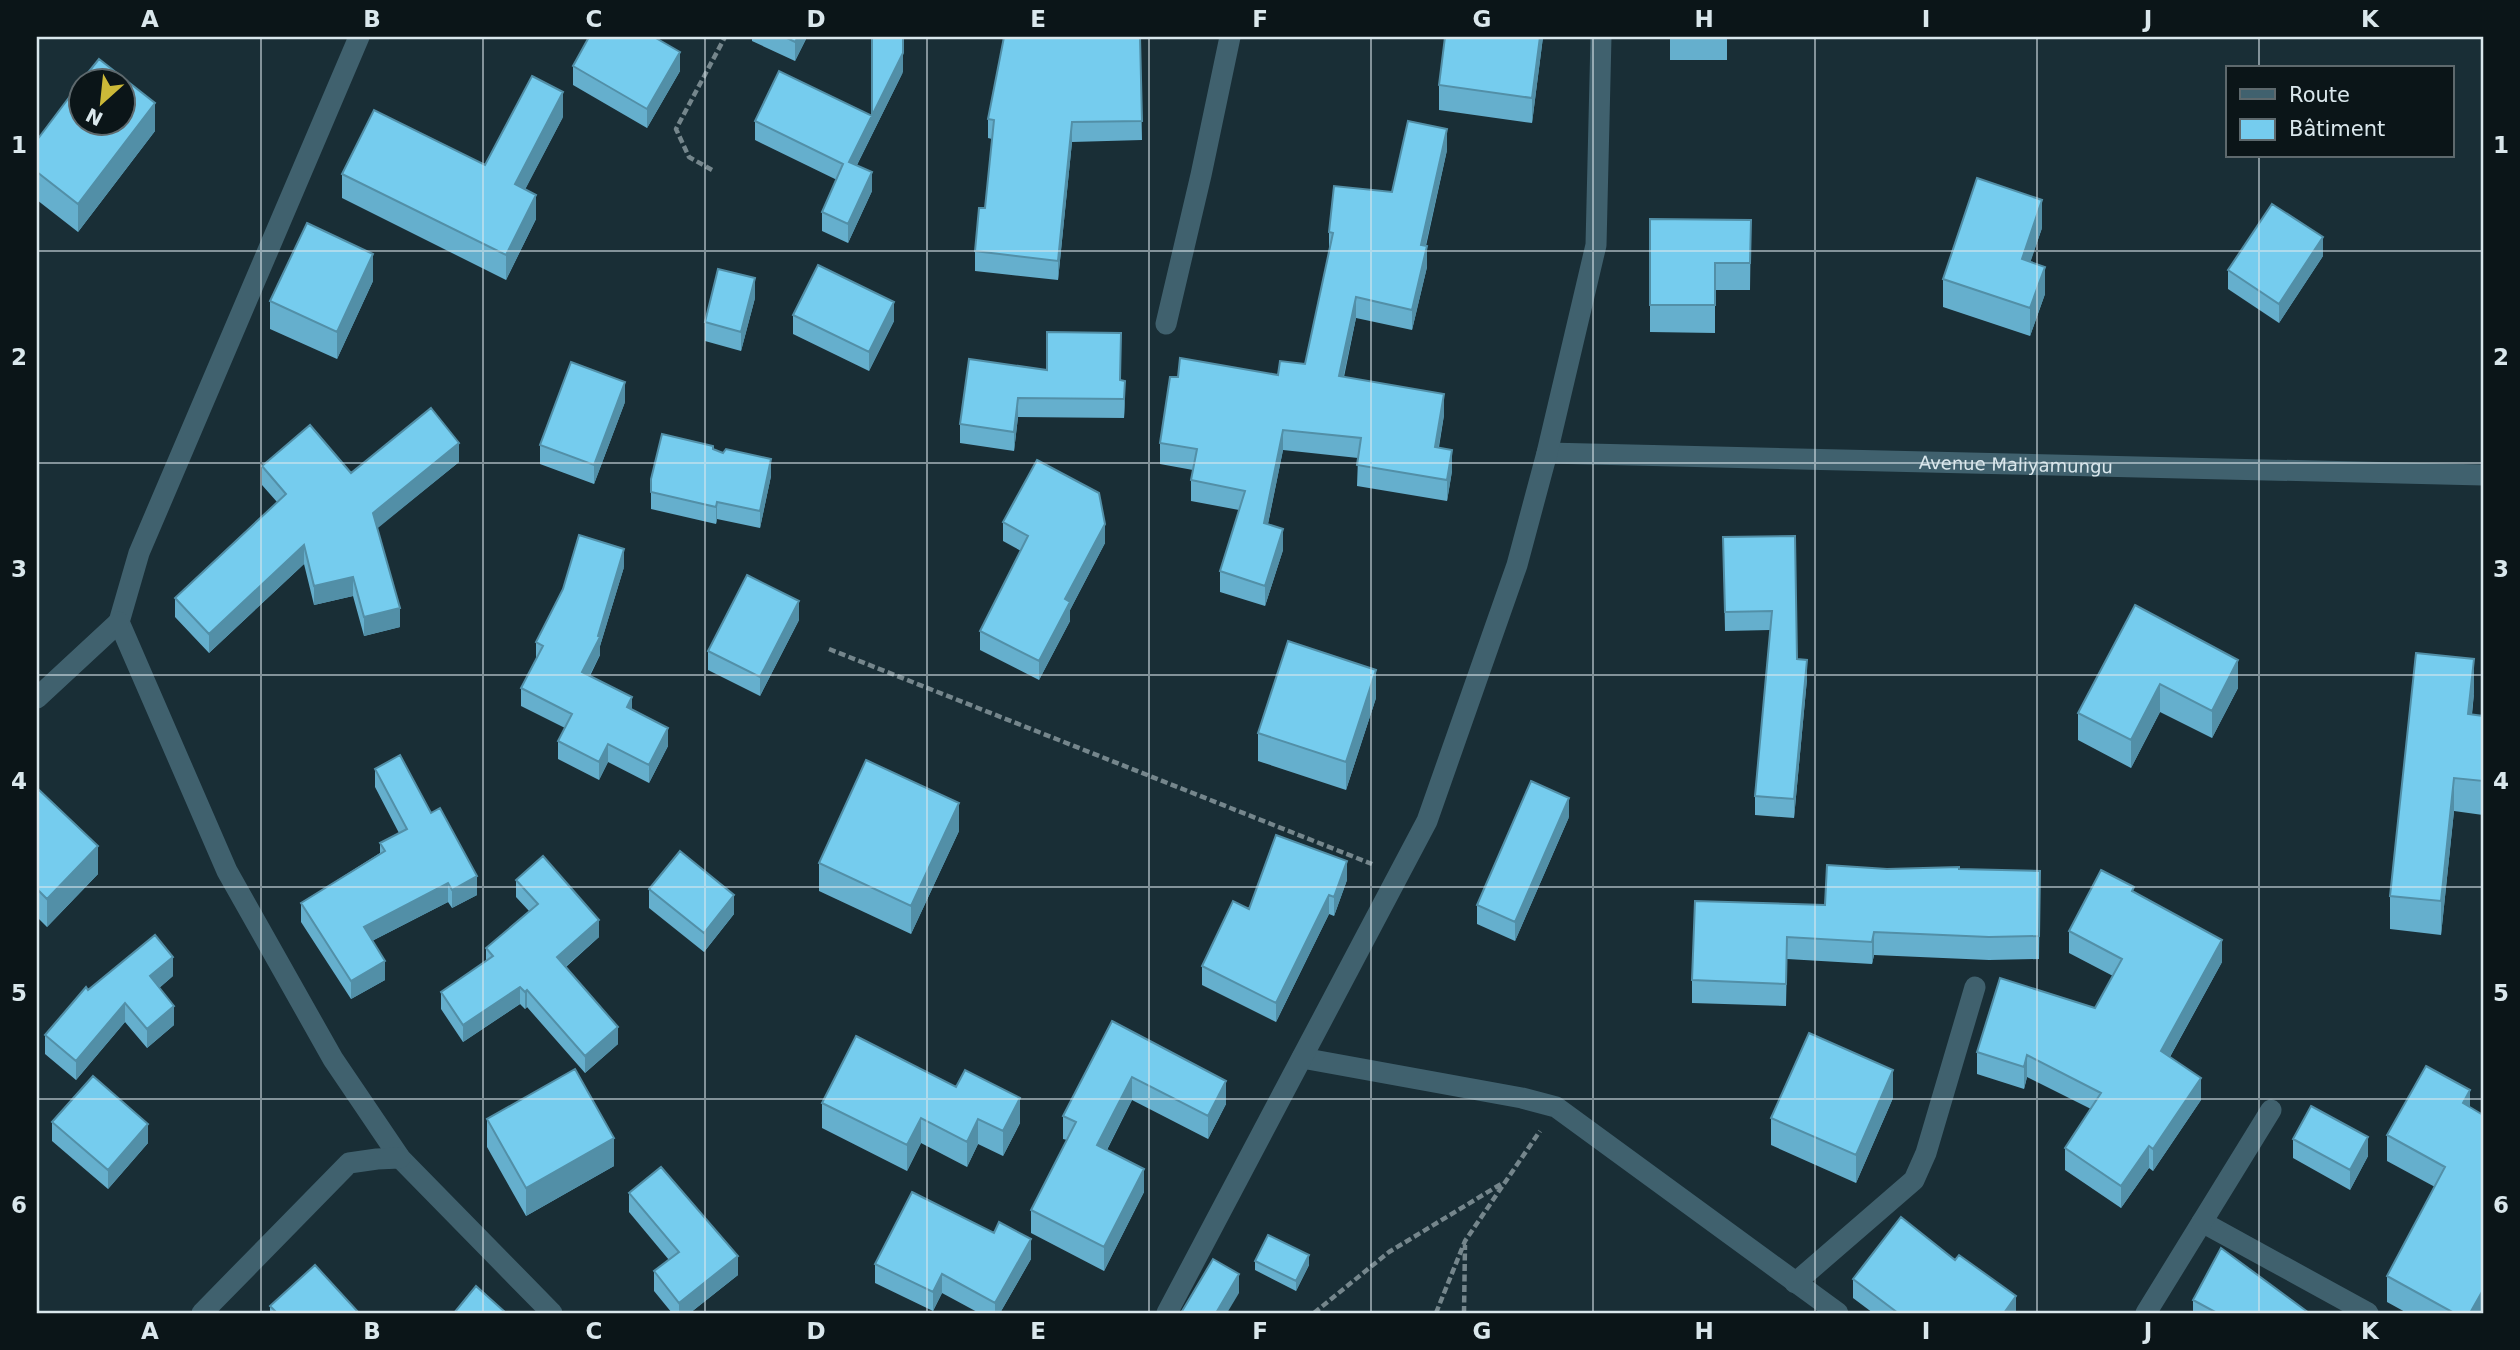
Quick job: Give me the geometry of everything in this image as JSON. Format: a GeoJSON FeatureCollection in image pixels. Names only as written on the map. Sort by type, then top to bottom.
{"type":"FeatureCollection","features":[{"type":"Feature","properties":{"kind":"street"},"geometry":{"type":"LineString","coordinates":[[37,698],[119,622],[138,552],[359,37]]}},
{"type":"Feature","properties":{"kind":"street"},"geometry":{"type":"LineString","coordinates":[[1166,324],[1230,37]]}},
{"type":"Feature","properties":{"kind":"street"},"geometry":{"type":"LineString","coordinates":[[1167,1313],[1427,821],[1517,565],[1547,453],[1596,245],[1601,37]]}},
{"type":"Feature","properties":{"kind":"street","name":"Avenue Maliyamungu"},"geometry":{"type":"LineString","coordinates":[[1547,453],[2483,475]]}},
{"type":"Feature","properties":{"kind":"street"},"geometry":{"type":"LineString","coordinates":[[119,622],[228,871],[333,1059],[400,1158],[552,1313]]}},
{"type":"Feature","properties":{"kind":"street"},"geometry":{"type":"LineString","coordinates":[[1795,1283],[1914,1180],[1926,1153],[1975,988]]}},
{"type":"Feature","properties":{"kind":"street"},"geometry":{"type":"LineString","coordinates":[[1302,1058],[1522,1098],[1556,1107],[1838,1313]]}},
{"type":"Feature","properties":{"kind":"street"},"geometry":{"type":"LineString","coordinates":[[2146,1313],[2271,1110]]}},
{"type":"Feature","properties":{"kind":"street"},"geometry":{"type":"LineString","coordinates":[[202,1313],[349,1163],[400,1158]]}},
{"type":"Feature","properties":{"kind":"street"},"geometry":{"type":"LineString","coordinates":[[2202,1222],[2368,1313]]}},
{"type":"Feature","properties":{"kind":"path"},"geometry":{"type":"LineString","coordinates":[[712,170],[689,157],[676,130],[725,37]]}},
{"type":"Feature","properties":{"kind":"path"},"geometry":{"type":"LineString","coordinates":[[829,649],[1399,874]]}},
{"type":"Feature","properties":{"kind":"path"},"geometry":{"type":"LineString","coordinates":[[1436,1313],[1465,1241],[1556,1107]]}},
{"type":"Feature","properties":{"kind":"path"},"geometry":{"type":"LineString","coordinates":[[1314,1313],[1389,1252],[1505,1182]]}},
{"type":"Feature","properties":{"kind":"path"},"geometry":{"type":"LineString","coordinates":[[1464,1313],[1465,1241]]}},
{"type":"Feature","properties":{"kind":"building"},"geometry":{"type":"Polygon","coordinates":[[[589,37],[654,37],[680,52],[647,109],[573,66],[589,37]]]}},
{"type":"Feature","properties":{"kind":"building"},"geometry":{"type":"Polygon","coordinates":[[[785,37],[798,37],[795,42],[785,37]]]}},
{"type":"Feature","properties":{"kind":"building"},"geometry":{"type":"Polygon","coordinates":[[[872,37],[903,37],[903,53],[872,116],[872,37]]]}},
{"type":"Feature","properties":{"kind":"building"},"geometry":{"type":"Polygon","coordinates":[[[1004,37],[1140,37],[1142,121],[1072,122],[1058,261],[975,251],[979,208],[985,208],[994,120],[988,119],[1004,37]]]}},
{"type":"Feature","properties":{"kind":"building"},"geometry":{"type":"Polygon","coordinates":[[[1445,37],[1540,37],[1532,98],[1439,85],[1445,37]]]}},
{"type":"Feature","properties":{"kind":"building"},"geometry":{"type":"Polygon","coordinates":[[[99,59],[108,66],[93,66],[99,59]]]}},
{"type":"Feature","properties":{"kind":"building"},"geometry":{"type":"Polygon","coordinates":[[[779,71],[872,116],[849,162],[872,172],[848,224],[822,212],[843,164],[755,121],[779,71]]]}},
{"type":"Feature","properties":{"kind":"building"},"geometry":{"type":"Polygon","coordinates":[[[532,76],[563,92],[515,184],[536,195],[506,255],[342,174],[374,110],[485,165],[532,76]]]}},
{"type":"Feature","properties":{"kind":"building"},"geometry":{"type":"Polygon","coordinates":[[[136,88],[155,103],[136,128],[136,88]]]}},
{"type":"Feature","properties":{"kind":"building"},"geometry":{"type":"Polygon","coordinates":[[[66,102],[66,136],[130,136],[78,204],[37,172],[37,140],[66,102]]]}},
{"type":"Feature","properties":{"kind":"building"},"geometry":{"type":"Polygon","coordinates":[[[1408,121],[1447,129],[1421,245],[1427,246],[1412,310],[1356,297],[1339,376],[1444,394],[1435,447],[1452,450],[1447,480],[1357,465],[1361,438],[1283,430],[1264,523],[1283,529],[1265,586],[1220,571],[1245,491],[1191,480],[1197,449],[1160,443],[1170,377],[1178,377],[1180,358],[1278,375],[1280,361],[1305,364],[1333,233],[1329,232],[1334,186],[1392,192],[1408,121]]]}},
{"type":"Feature","properties":{"kind":"building"},"geometry":{"type":"Polygon","coordinates":[[[1977,178],[2042,200],[2022,259],[2045,267],[2030,308],[1943,279],[1977,178]]]}},
{"type":"Feature","properties":{"kind":"building"},"geometry":{"type":"Polygon","coordinates":[[[2272,204],[2323,237],[2279,304],[2228,270],[2272,204]]]}},
{"type":"Feature","properties":{"kind":"building"},"geometry":{"type":"Polygon","coordinates":[[[1650,219],[1751,220],[1750,263],[1715,263],[1715,305],[1650,305],[1650,219]]]}},
{"type":"Feature","properties":{"kind":"building"},"geometry":{"type":"Polygon","coordinates":[[[307,223],[373,254],[337,332],[270,301],[307,223]]]}},
{"type":"Feature","properties":{"kind":"building"},"geometry":{"type":"Polygon","coordinates":[[[818,265],[894,302],[869,352],[793,315],[818,265]]]}},
{"type":"Feature","properties":{"kind":"building"},"geometry":{"type":"Polygon","coordinates":[[[718,269],[755,278],[741,332],[705,322],[718,269]]]}},
{"type":"Feature","properties":{"kind":"building"},"geometry":{"type":"Polygon","coordinates":[[[1047,332],[1121,333],[1120,380],[1125,381],[1124,399],[1018,398],[1014,432],[960,424],[969,359],[1047,370],[1047,332]]]}},
{"type":"Feature","properties":{"kind":"building"},"geometry":{"type":"Polygon","coordinates":[[[571,362],[625,382],[594,465],[540,445],[571,362]]]}},
{"type":"Feature","properties":{"kind":"building"},"geometry":{"type":"Polygon","coordinates":[[[431,408],[459,443],[373,513],[400,608],[364,617],[353,577],[314,586],[304,545],[209,634],[175,598],[286,494],[262,466],[310,425],[351,473],[431,408]]]}},
{"type":"Feature","properties":{"kind":"building"},"geometry":{"type":"Polygon","coordinates":[[[662,434],[713,446],[713,449],[723,453],[726,449],[771,459],[760,511],[717,502],[716,507],[651,492],[651,479],[662,434]]]}},
{"type":"Feature","properties":{"kind":"building"},"geometry":{"type":"Polygon","coordinates":[[[1037,460],[1099,493],[1105,524],[1065,599],[1070,602],[1039,661],[980,631],[1028,536],[1003,522],[1037,460]]]}},
{"type":"Feature","properties":{"kind":"building"},"geometry":{"type":"Polygon","coordinates":[[[579,535],[624,549],[598,636],[600,637],[582,672],[632,697],[627,707],[668,728],[649,765],[608,744],[599,762],[558,741],[572,714],[521,688],[543,646],[536,642],[563,589],[579,535]]]}},
{"type":"Feature","properties":{"kind":"building"},"geometry":{"type":"Polygon","coordinates":[[[1795,536],[1797,659],[1807,660],[1794,799],[1755,796],[1772,611],[1725,612],[1723,537],[1795,536]]]}},
{"type":"Feature","properties":{"kind":"building"},"geometry":{"type":"Polygon","coordinates":[[[747,575],[799,601],[760,677],[708,651],[747,575]]]}},
{"type":"Feature","properties":{"kind":"building"},"geometry":{"type":"Polygon","coordinates":[[[2135,605],[2238,660],[2212,711],[2160,684],[2131,740],[2078,713],[2135,605]]]}},
{"type":"Feature","properties":{"kind":"building"},"geometry":{"type":"Polygon","coordinates":[[[1288,641],[1376,670],[1346,762],[1258,733],[1288,641]]]}},
{"type":"Feature","properties":{"kind":"building"},"geometry":{"type":"Polygon","coordinates":[[[2416,653],[2474,659],[2468,714],[2483,716],[2483,781],[2454,778],[2441,901],[2390,896],[2416,653]]]}},
{"type":"Feature","properties":{"kind":"building"},"geometry":{"type":"Polygon","coordinates":[[[400,755],[431,813],[440,808],[477,876],[452,890],[448,883],[364,927],[385,961],[351,981],[301,903],[385,851],[380,843],[407,829],[375,769],[400,755]]]}},
{"type":"Feature","properties":{"kind":"building"},"geometry":{"type":"Polygon","coordinates":[[[866,760],[959,803],[911,906],[819,863],[866,760]]]}},
{"type":"Feature","properties":{"kind":"building"},"geometry":{"type":"Polygon","coordinates":[[[1531,781],[1569,798],[1515,922],[1477,905],[1531,781]]]}},
{"type":"Feature","properties":{"kind":"building"},"geometry":{"type":"Polygon","coordinates":[[[37,788],[98,846],[47,899],[37,889],[37,788]]]}},
{"type":"Feature","properties":{"kind":"building"},"geometry":{"type":"Polygon","coordinates":[[[1276,835],[1347,861],[1334,897],[1329,895],[1276,1003],[1202,966],[1233,901],[1249,909],[1276,835]]]}},
{"type":"Feature","properties":{"kind":"building"},"geometry":{"type":"Polygon","coordinates":[[[680,851],[734,895],[704,933],[649,889],[680,851]]]}},
{"type":"Feature","properties":{"kind":"building"},"geometry":{"type":"Polygon","coordinates":[[[543,856],[599,920],[557,957],[618,1027],[585,1056],[527,990],[525,992],[520,987],[463,1025],[441,992],[493,956],[486,948],[538,904],[516,880],[543,856]]]}},
{"type":"Feature","properties":{"kind":"building"},"geometry":{"type":"Polygon","coordinates":[[[1827,865],[1887,869],[1959,867],[2040,871],[2039,936],[1989,937],[1874,932],[1872,942],[1787,937],[1786,984],[1692,980],[1695,901],[1825,905],[1827,865]]]}},
{"type":"Feature","properties":{"kind":"building"},"geometry":{"type":"Polygon","coordinates":[[[2101,870],[2134,887],[2132,891],[2222,940],[2161,1051],[2201,1078],[2153,1149],[2149,1146],[2121,1186],[2065,1148],[2101,1093],[2027,1055],[2024,1067],[1977,1052],[2000,978],[2095,1008],[2122,959],[2069,931],[2101,870]]]}},
{"type":"Feature","properties":{"kind":"building"},"geometry":{"type":"Polygon","coordinates":[[[155,935],[173,957],[150,976],[174,1006],[147,1029],[125,1003],[76,1061],[45,1035],[86,987],[88,990],[155,935]]]}},
{"type":"Feature","properties":{"kind":"building"},"geometry":{"type":"Polygon","coordinates":[[[1112,1021],[1226,1081],[1208,1116],[1132,1077],[1097,1145],[1144,1169],[1104,1247],[1031,1210],[1076,1122],[1063,1116],[1112,1021]]]}},
{"type":"Feature","properties":{"kind":"building"},"geometry":{"type":"Polygon","coordinates":[[[1809,1033],[1893,1070],[1856,1155],[1771,1118],[1809,1033]]]}},
{"type":"Feature","properties":{"kind":"building"},"geometry":{"type":"Polygon","coordinates":[[[856,1036],[956,1087],[965,1070],[1020,1098],[1003,1131],[978,1119],[967,1142],[921,1118],[907,1145],[822,1103],[856,1036]]]}},
{"type":"Feature","properties":{"kind":"building"},"geometry":{"type":"Polygon","coordinates":[[[2426,1066],[2470,1090],[2463,1103],[2483,1115],[2483,1290],[2470,1313],[2454,1313],[2387,1276],[2445,1167],[2387,1135],[2426,1066]]]}},
{"type":"Feature","properties":{"kind":"building"},"geometry":{"type":"Polygon","coordinates":[[[575,1069],[614,1138],[526,1188],[487,1119],[575,1069]]]}},
{"type":"Feature","properties":{"kind":"building"},"geometry":{"type":"Polygon","coordinates":[[[93,1076],[148,1124],[108,1170],[52,1122],[93,1076]]]}},
{"type":"Feature","properties":{"kind":"building"},"geometry":{"type":"Polygon","coordinates":[[[2311,1106],[2368,1137],[2350,1170],[2293,1139],[2311,1106]]]}},
{"type":"Feature","properties":{"kind":"building"},"geometry":{"type":"Polygon","coordinates":[[[661,1167],[738,1256],[679,1303],[654,1271],[679,1252],[629,1193],[661,1167]]]}},
{"type":"Feature","properties":{"kind":"building"},"geometry":{"type":"Polygon","coordinates":[[[912,1192],[994,1233],[999,1222],[1031,1239],[995,1303],[942,1274],[933,1292],[875,1264],[912,1192]]]}},
{"type":"Feature","properties":{"kind":"building"},"geometry":{"type":"Polygon","coordinates":[[[1901,1217],[1955,1260],[1959,1255],[2016,1296],[2004,1313],[1898,1313],[1853,1279],[1901,1217]]]}},
{"type":"Feature","properties":{"kind":"building"},"geometry":{"type":"Polygon","coordinates":[[[1268,1235],[1309,1255],[1296,1281],[1255,1261],[1268,1235]]]}},
{"type":"Feature","properties":{"kind":"building"},"geometry":{"type":"Polygon","coordinates":[[[2221,1248],[2309,1313],[2217,1313],[2193,1300],[2221,1248]]]}},
{"type":"Feature","properties":{"kind":"building"},"geometry":{"type":"Polygon","coordinates":[[[1213,1259],[1239,1274],[1216,1313],[1181,1313],[1213,1259]]]}},
{"type":"Feature","properties":{"kind":"building"},"geometry":{"type":"Polygon","coordinates":[[[315,1265],[359,1313],[277,1313],[270,1306],[315,1265]]]}},
{"type":"Feature","properties":{"kind":"building"},"geometry":{"type":"Polygon","coordinates":[[[476,1286],[506,1313],[454,1313],[476,1286]]]}}]}
